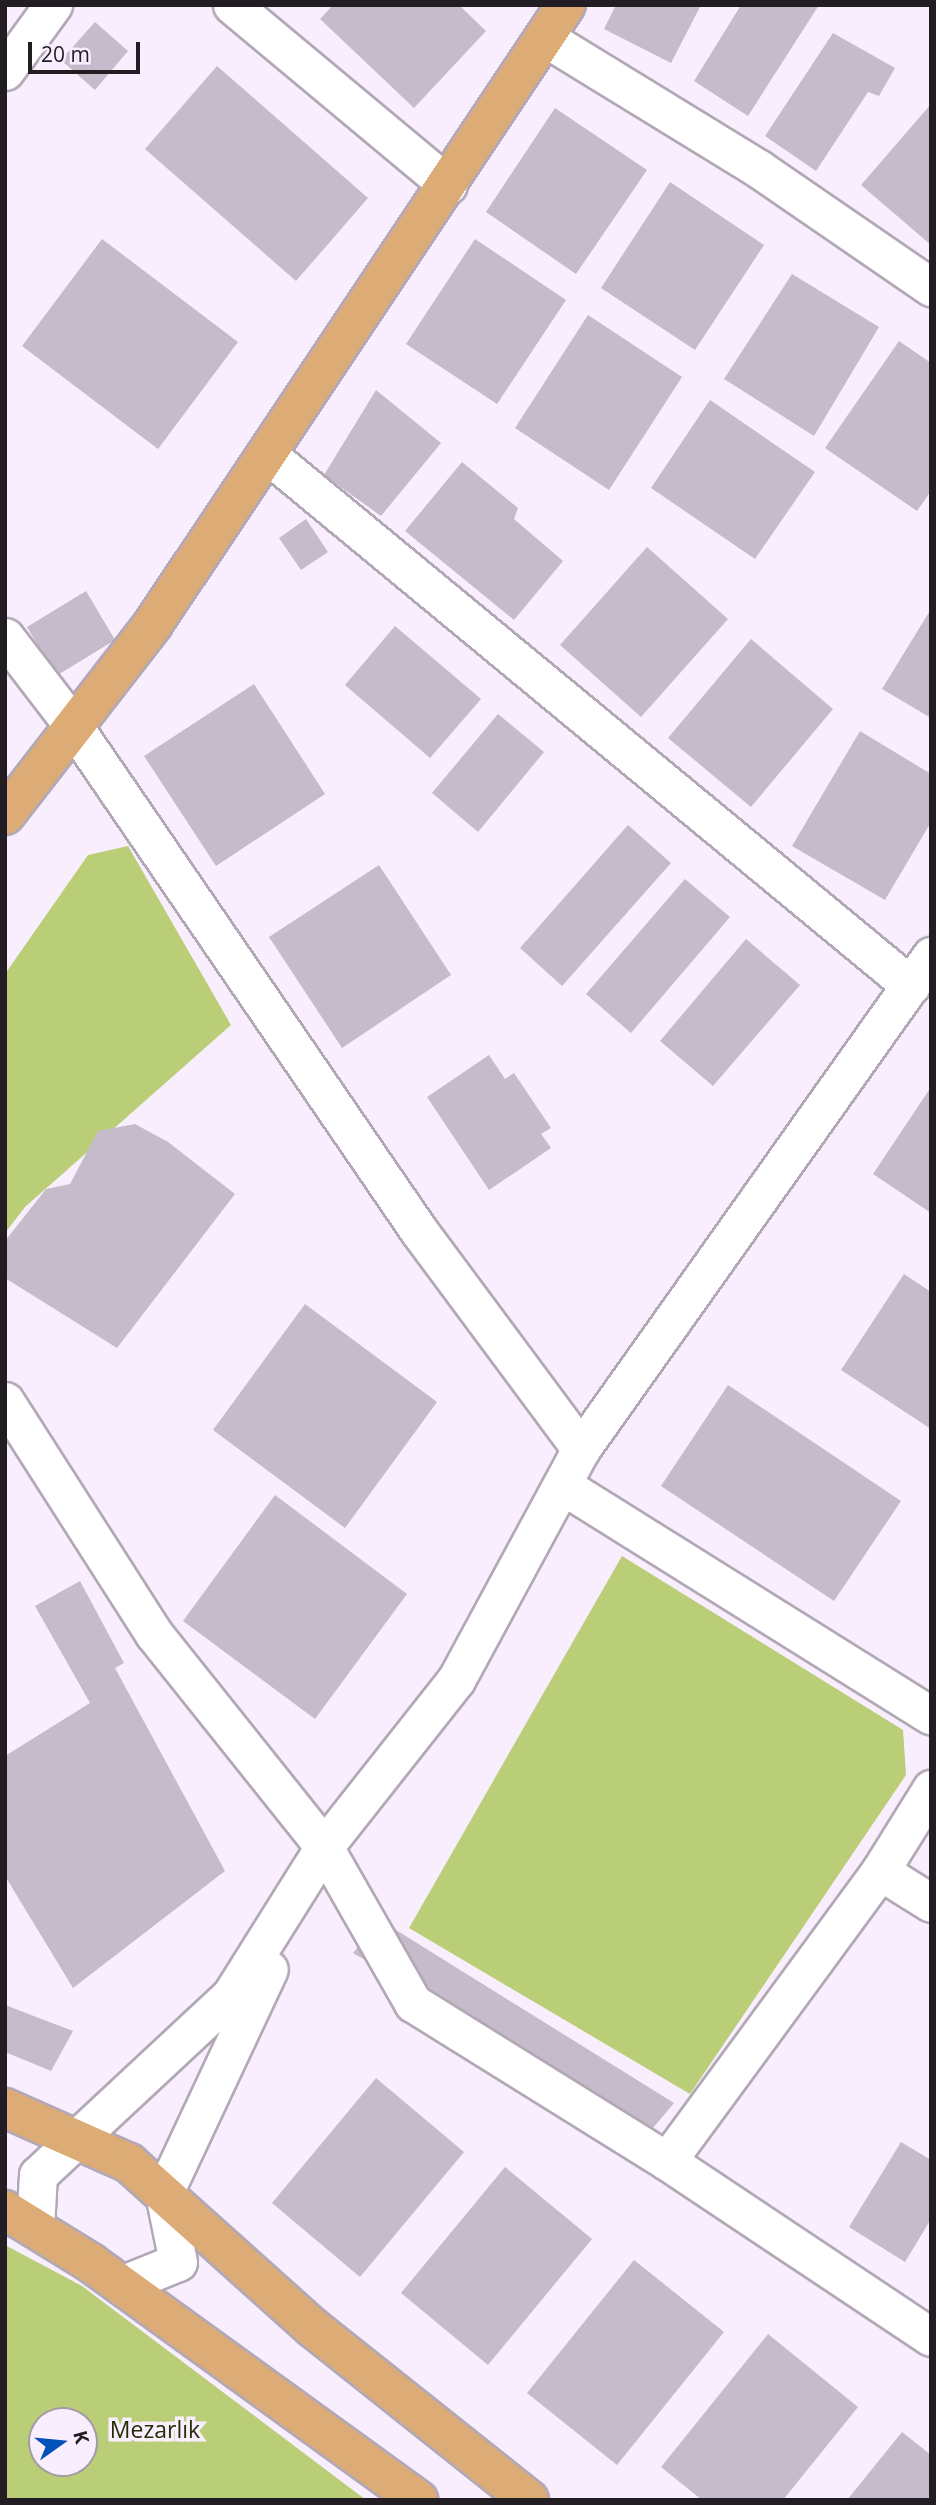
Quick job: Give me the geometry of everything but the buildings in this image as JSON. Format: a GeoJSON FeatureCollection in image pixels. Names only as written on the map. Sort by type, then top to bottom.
{"type":"FeatureCollection","features":[{"type":"Feature","properties":{"kind":"main road"},"geometry":{"type":"LineString","coordinates":[[5,816],[153,624],[547,39],[566,5]]}},
{"type":"Feature","properties":{"kind":"main road"},"geometry":{"type":"LineString","coordinates":[[5,2108],[129,2163],[313,2328],[529,2500]]}},
{"type":"Feature","properties":{"kind":"main road"},"geometry":{"type":"LineString","coordinates":[[20,2219],[121,2284],[418,2500]]}},
{"type":"Feature","properties":{"kind":"street"},"geometry":{"type":"LineString","coordinates":[[5,71],[53,5]]}},
{"type":"Feature","properties":{"kind":"street"},"geometry":{"type":"LineString","coordinates":[[232,5],[448,185]]}},
{"type":"Feature","properties":{"kind":"street"},"geometry":{"type":"LineString","coordinates":[[547,39],[759,169],[931,287]]}},
{"type":"Feature","properties":{"kind":"street"},"geometry":{"type":"LineString","coordinates":[[267,454],[911,986]]}},
{"type":"Feature","properties":{"kind":"street"},"geometry":{"type":"LineString","coordinates":[[5,637],[74,727],[419,1231],[582,1448]]}},
{"type":"Feature","properties":{"kind":"street"},"geometry":{"type":"LineString","coordinates":[[20,2219],[38,2175],[232,1996],[324,1847],[456,1680],[582,1448],[931,956]]}},
{"type":"Feature","properties":{"kind":"street"},"geometry":{"type":"LineString","coordinates":[[5,1401],[154,1634],[324,1847],[413,2003],[667,2161],[931,2337]]}},
{"type":"Feature","properties":{"kind":"street"},"geometry":{"type":"LineString","coordinates":[[562,1485],[931,1716]]}},
{"type":"Feature","properties":{"kind":"street"},"geometry":{"type":"LineString","coordinates":[[667,2161],[880,1871],[931,1789]]}},
{"type":"Feature","properties":{"kind":"street"},"geometry":{"type":"LineString","coordinates":[[121,2284],[178,2262],[164,2193],[324,1847]]}},
{"type":"Feature","properties":{"kind":"street"},"geometry":{"type":"LineString","coordinates":[[880,1871],[931,1903]]}},
{"type":"Feature","properties":{"kind":"green space"},"geometry":{"type":"Polygon","coordinates":[[[128,846],[231,1025],[25,1207],[5,1233],[5,974],[88,855],[128,846]]]}},
{"type":"Feature","properties":{"kind":"green space"},"geometry":{"type":"Polygon","coordinates":[[[622,1556],[903,1730],[906,1775],[690,2094],[409,1928],[622,1556]]]}},
{"type":"Feature","properties":{"kind":"green space","name":"Mezarlık"},"geometry":{"type":"Polygon","coordinates":[[[5,2245],[82,2286],[366,2500],[5,2500],[5,2245]]]}}]}
